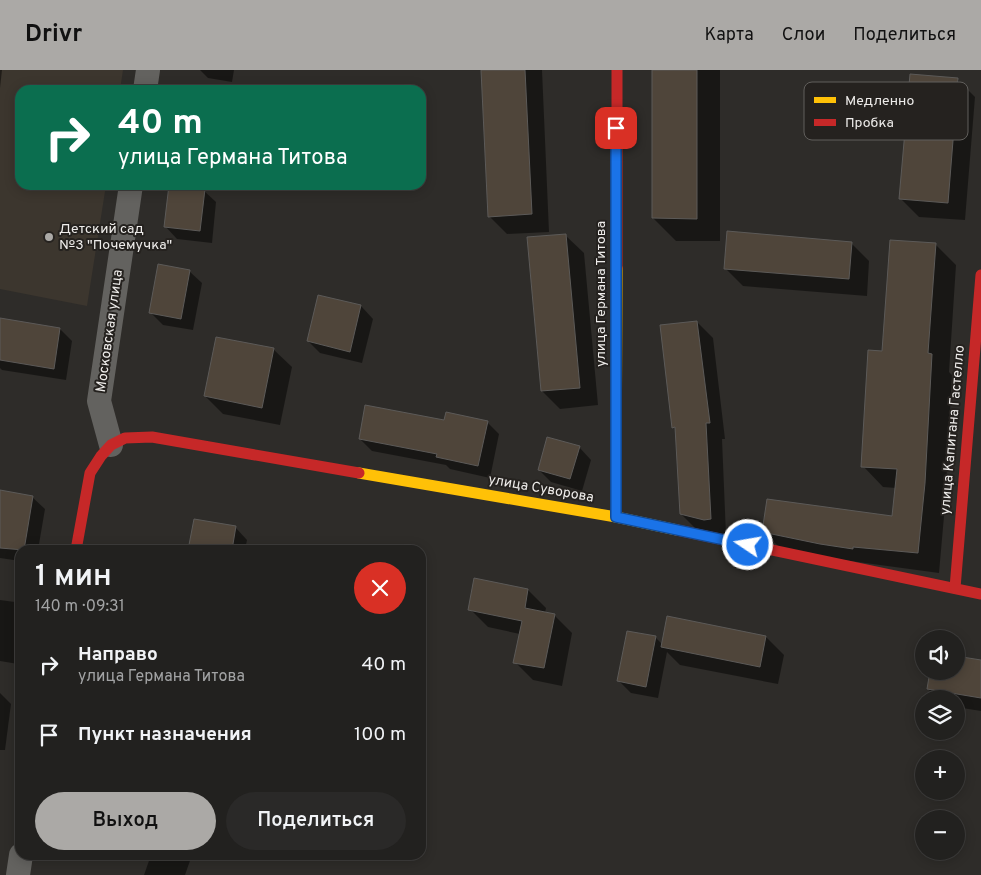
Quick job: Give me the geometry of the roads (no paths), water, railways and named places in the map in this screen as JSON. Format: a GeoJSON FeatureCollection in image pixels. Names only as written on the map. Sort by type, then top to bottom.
{"type":"FeatureCollection","features":[{"type":"Feature","properties":{"kind":"street"},"geometry":{"type":"LineString","coordinates":[[146,85],[148,70]]}},
{"type":"Feature","properties":{"kind":"street","name":"улица Германа Титова"},"geometry":{"type":"LineString","coordinates":[[616,517],[617,70]]}},
{"type":"Feature","properties":{"kind":"street","name":"Московская улица"},"geometry":{"type":"LineString","coordinates":[[111,445],[99,401],[130,190]]}},
{"type":"Feature","properties":{"kind":"street","name":"улица Капитана Гастелло"},"geometry":{"type":"LineString","coordinates":[[955,588],[981,275]]}},
{"type":"Feature","properties":{"kind":"street","name":"улица Суворова"},"geometry":{"type":"LineString","coordinates":[[111,445],[125,438],[152,437],[616,517],[981,594]]}},
{"type":"Feature","properties":{"kind":"street"},"geometry":{"type":"LineString","coordinates":[[77,545],[90,473],[111,445]]}},
{"type":"Feature","properties":{"kind":"street"},"geometry":{"type":"LineString","coordinates":[[18,875],[20,860]]}},
{"type":"Feature","properties":{"kind":"place","name":"Детский сад №3 \"Почемучка\""},"geometry":{"type":"Point","coordinates":[49,237]}}]}
